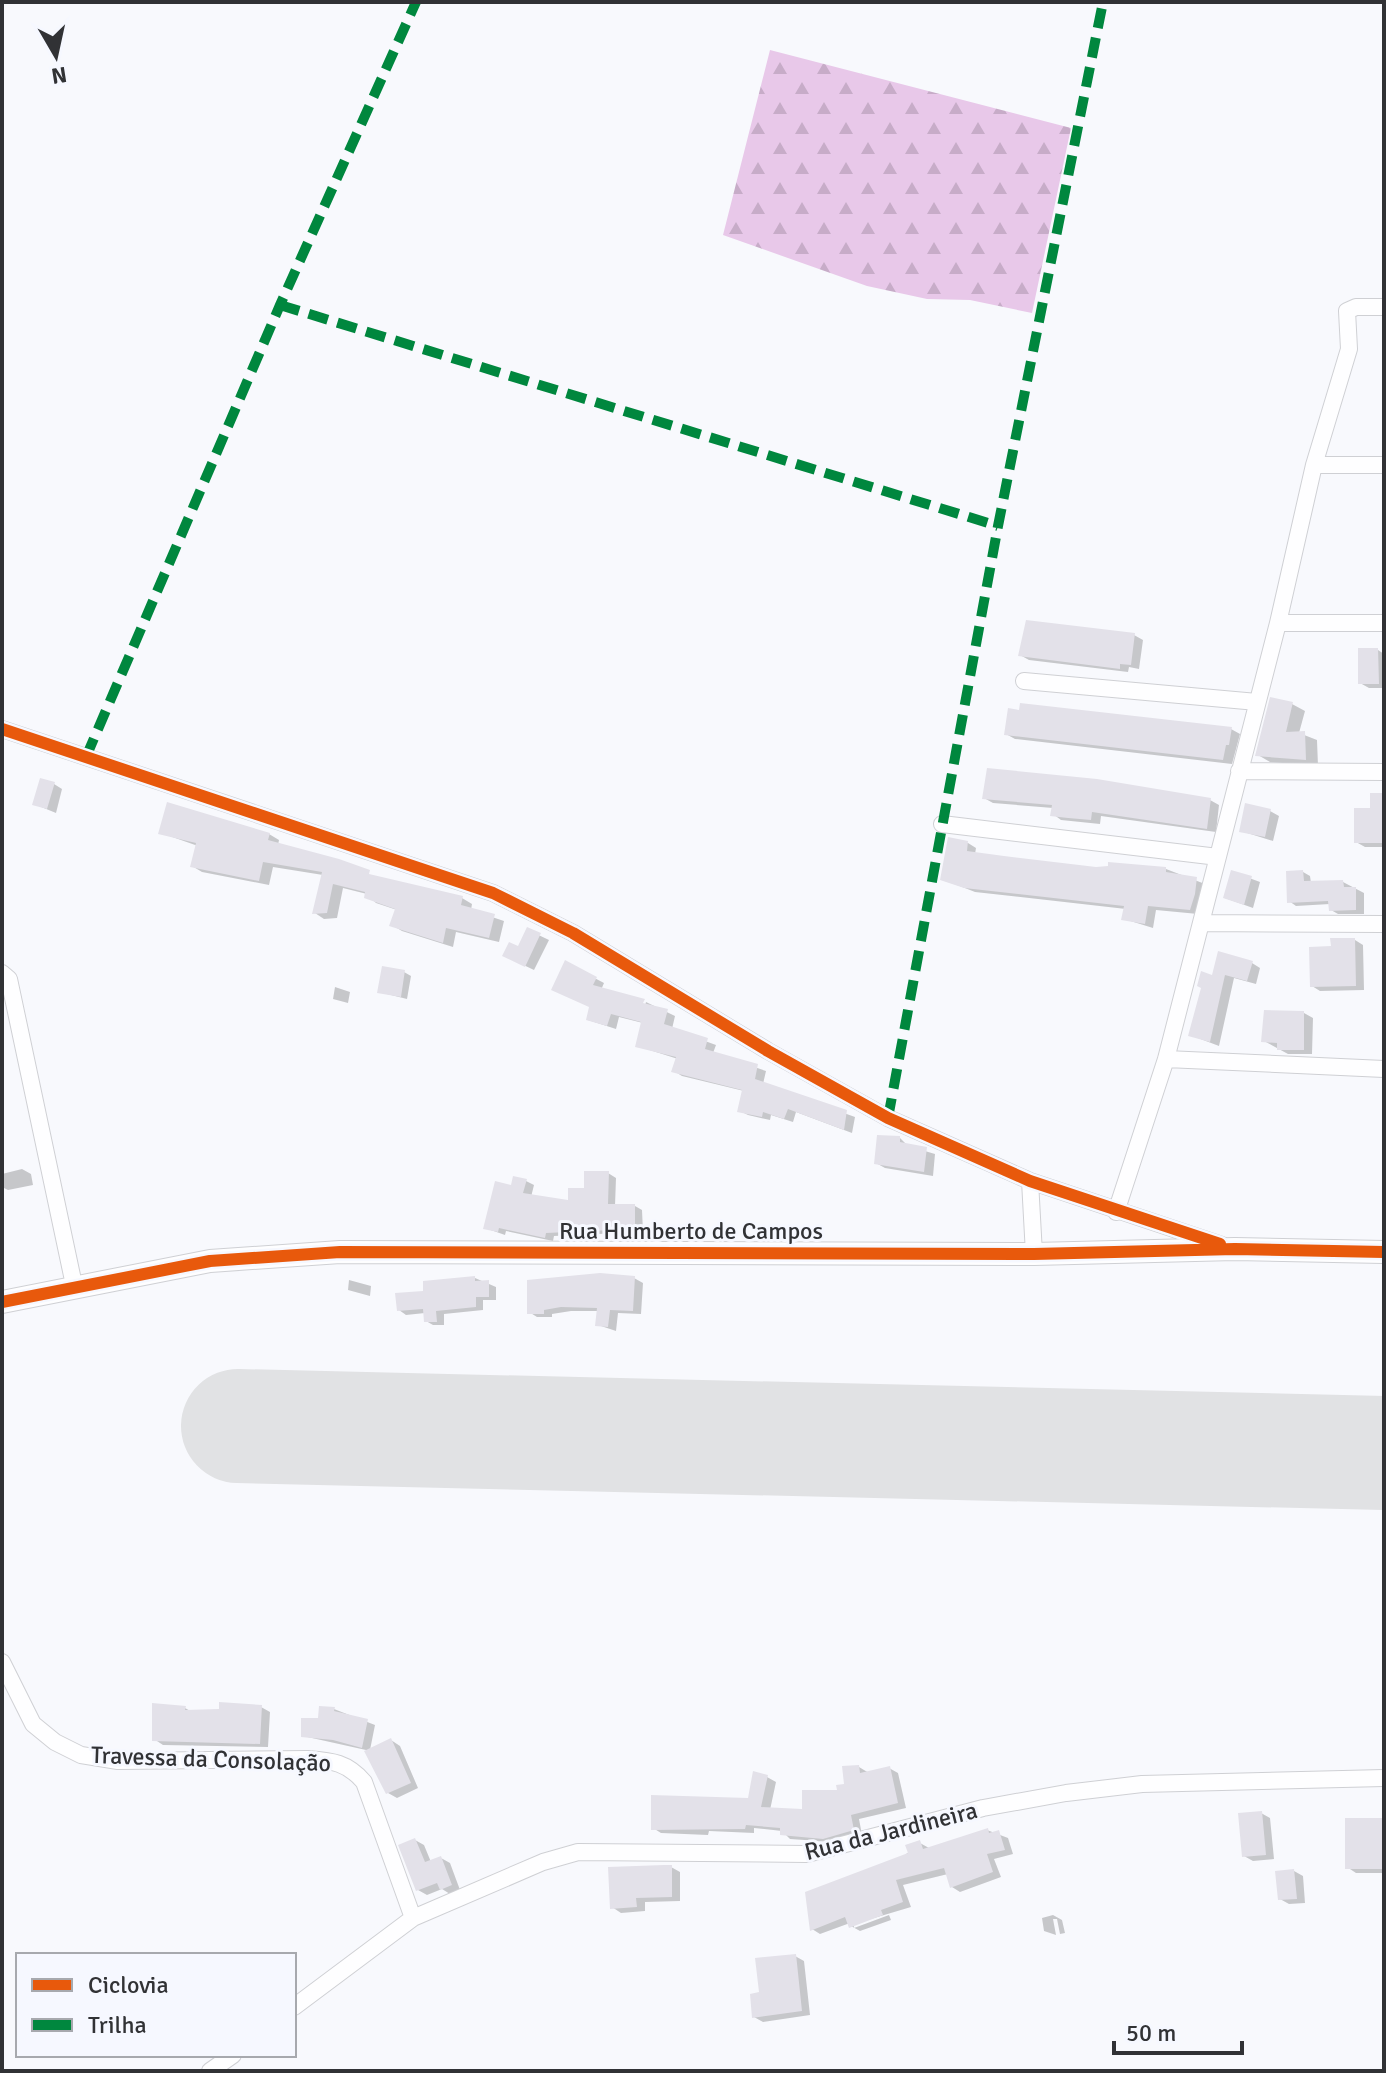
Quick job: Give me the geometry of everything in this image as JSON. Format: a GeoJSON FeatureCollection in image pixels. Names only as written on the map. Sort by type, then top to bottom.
{"type":"FeatureCollection","features":[{"type":"Feature","properties":{"kind":"street"},"geometry":{"type":"LineString","coordinates":[[1116,1212],[1166,1059],[1278,623],[1314,465],[1349,349],[1347,311],[1356,307],[1384,307]]}},
{"type":"Feature","properties":{"kind":"street"},"geometry":{"type":"LineString","coordinates":[[1314,465],[1384,465]]}},
{"type":"Feature","properties":{"kind":"street"},"geometry":{"type":"LineString","coordinates":[[1278,623],[1384,623]]}},
{"type":"Feature","properties":{"kind":"street"},"geometry":{"type":"LineString","coordinates":[[1024,681],[1257,702]]}},
{"type":"Feature","properties":{"kind":"street"},"geometry":{"type":"LineString","coordinates":[[2,729],[493,893],[573,933],[768,1051],[888,1118],[1030,1181],[1235,1249]]}},
{"type":"Feature","properties":{"kind":"street"},"geometry":{"type":"LineString","coordinates":[[1239,771],[1384,772]]}},
{"type":"Feature","properties":{"kind":"street"},"geometry":{"type":"LineString","coordinates":[[942,824],[1218,857]]}},
{"type":"Feature","properties":{"kind":"street"},"geometry":{"type":"LineString","coordinates":[[1201,923],[1384,924]]}},
{"type":"Feature","properties":{"kind":"street"},"geometry":{"type":"LineString","coordinates":[[2,973],[9,979],[74,1285]]}},
{"type":"Feature","properties":{"kind":"street"},"geometry":{"type":"LineString","coordinates":[[1166,1059],[1384,1069]]}},
{"type":"Feature","properties":{"kind":"street"},"geometry":{"type":"LineString","coordinates":[[1030,1181],[1034,1254]]}},
{"type":"Feature","properties":{"kind":"street","name":"Rua Humberto de Campos"},"geometry":{"type":"LineString","coordinates":[[2,1302],[74,1285],[210,1261],[340,1252],[1034,1254],[1235,1249],[1384,1252]]}},
{"type":"Feature","properties":{"kind":"street","name":"Travessa da Consolação"},"geometry":{"type":"LineString","coordinates":[[2,1662],[33,1724],[55,1742],[81,1755],[118,1761],[307,1759],[332,1761],[351,1767],[364,1782],[413,1918]]}},
{"type":"Feature","properties":{"kind":"street","name":"Rua da Jardineira"},"geometry":{"type":"LineString","coordinates":[[296,2006],[413,1918],[543,1862],[578,1852],[807,1854],[983,1808],[1066,1793],[1142,1784],[1384,1778]]}},
{"type":"Feature","properties":{"kind":"street"},"geometry":{"type":"LineString","coordinates":[[210,2071],[230,2057]]}},
{"type":"Feature","properties":{"kind":"green space"},"geometry":{"type":"Polygon","coordinates":[[[770,50],[1071,128],[1032,313],[970,300],[927,299],[867,286],[723,235],[770,50]]]}},
{"type":"Feature","properties":{"kind":"building"},"geometry":{"type":"Polygon","coordinates":[[[1026,620],[1135,633],[1131,665],[1120,664],[1120,669],[1018,656],[1026,620]]]}},
{"type":"Feature","properties":{"kind":"building"},"geometry":{"type":"Polygon","coordinates":[[[1358,648],[1378,648],[1379,684],[1358,684],[1358,648]]]}},
{"type":"Feature","properties":{"kind":"building"},"geometry":{"type":"Polygon","coordinates":[[[1270,697],[1293,702],[1286,732],[1305,731],[1306,760],[1255,756],[1270,697]]]}},
{"type":"Feature","properties":{"kind":"building"},"geometry":{"type":"Polygon","coordinates":[[[1020,703],[1232,727],[1223,760],[1004,735],[1008,708],[1019,710],[1020,703]]]}},
{"type":"Feature","properties":{"kind":"building"},"geometry":{"type":"Polygon","coordinates":[[[987,768],[1097,779],[1211,798],[1207,829],[1092,812],[1091,820],[1050,816],[1052,805],[982,799],[987,768]]]}},
{"type":"Feature","properties":{"kind":"building"},"geometry":{"type":"Polygon","coordinates":[[[40,778],[55,782],[47,809],[32,805],[40,778]]]}},
{"type":"Feature","properties":{"kind":"building"},"geometry":{"type":"Polygon","coordinates":[[[1370,793],[1384,793],[1384,843],[1354,843],[1354,808],[1370,808],[1370,793]]]}},
{"type":"Feature","properties":{"kind":"building"},"geometry":{"type":"Polygon","coordinates":[[[167,802],[270,833],[268,840],[339,859],[370,870],[369,874],[463,896],[461,905],[495,914],[489,938],[446,928],[443,943],[389,926],[395,909],[364,898],[365,892],[333,884],[327,913],[312,914],[322,872],[263,862],[259,881],[190,867],[196,843],[158,834],[167,802]]]}},
{"type":"Feature","properties":{"kind":"building"},"geometry":{"type":"Polygon","coordinates":[[[1245,803],[1271,809],[1265,837],[1239,832],[1245,803]]]}},
{"type":"Feature","properties":{"kind":"building"},"geometry":{"type":"Polygon","coordinates":[[[948,837],[968,841],[967,851],[1096,867],[1108,866],[1108,862],[1166,867],[1166,872],[1197,877],[1195,894],[1190,910],[1148,906],[1145,924],[1121,920],[1124,906],[964,888],[940,880],[948,837]]]}},
{"type":"Feature","properties":{"kind":"building"},"geometry":{"type":"Polygon","coordinates":[[[1231,870],[1252,876],[1244,905],[1223,898],[1231,870]]]}},
{"type":"Feature","properties":{"kind":"building"},"geometry":{"type":"Polygon","coordinates":[[[1303,870],[1304,881],[1343,880],[1344,887],[1356,887],[1356,910],[1329,911],[1328,901],[1287,903],[1286,871],[1303,870]]]}},
{"type":"Feature","properties":{"kind":"building"},"geometry":{"type":"Polygon","coordinates":[[[527,927],[541,933],[525,967],[502,956],[509,942],[518,946],[527,927]]]}},
{"type":"Feature","properties":{"kind":"building"},"geometry":{"type":"Polygon","coordinates":[[[1330,938],[1355,938],[1356,986],[1310,987],[1309,947],[1331,946],[1330,938]]]}},
{"type":"Feature","properties":{"kind":"building"},"geometry":{"type":"Polygon","coordinates":[[[1218,951],[1253,961],[1247,981],[1225,975],[1210,1042],[1188,1036],[1201,988],[1197,986],[1201,971],[1212,975],[1218,951]]]}},
{"type":"Feature","properties":{"kind":"building"},"geometry":{"type":"Polygon","coordinates":[[[565,960],[597,977],[593,985],[645,999],[643,1003],[668,1009],[664,1024],[708,1038],[705,1049],[758,1064],[755,1079],[847,1110],[844,1130],[788,1109],[784,1119],[763,1112],[762,1117],[737,1112],[742,1090],[671,1072],[676,1057],[635,1047],[641,1022],[611,1014],[607,1026],[586,1020],[589,1007],[551,990],[565,960]]]}},
{"type":"Feature","properties":{"kind":"building"},"geometry":{"type":"Polygon","coordinates":[[[382,966],[405,970],[401,997],[377,993],[382,966]]]}},
{"type":"Feature","properties":{"kind":"building"},"geometry":{"type":"Polygon","coordinates":[[[1264,1010],[1304,1011],[1304,1050],[1277,1050],[1277,1043],[1261,1042],[1264,1010]]]}},
{"type":"Feature","properties":{"kind":"building"},"geometry":{"type":"Polygon","coordinates":[[[877,1135],[900,1136],[900,1142],[927,1147],[924,1172],[874,1164],[877,1135]]]}},
{"type":"Feature","properties":{"kind":"building"},"geometry":{"type":"Polygon","coordinates":[[[584,1171],[609,1171],[608,1204],[635,1204],[635,1229],[546,1233],[545,1238],[499,1228],[498,1232],[483,1229],[495,1181],[511,1185],[513,1176],[527,1179],[523,1193],[568,1200],[568,1188],[584,1188],[584,1171]]]}},
{"type":"Feature","properties":{"kind":"building"},"geometry":{"type":"Polygon","coordinates":[[[600,1273],[635,1276],[633,1311],[610,1310],[608,1327],[595,1326],[597,1308],[561,1307],[544,1310],[544,1314],[527,1314],[527,1280],[600,1273]]]}},
{"type":"Feature","properties":{"kind":"building"},"geometry":{"type":"Polygon","coordinates":[[[475,1276],[475,1281],[489,1280],[489,1297],[476,1297],[476,1307],[436,1311],[437,1322],[424,1322],[423,1309],[397,1311],[395,1293],[423,1291],[423,1281],[475,1276]]]}},
{"type":"Feature","properties":{"kind":"building"},"geometry":{"type":"Polygon","coordinates":[[[219,1702],[262,1705],[260,1744],[152,1741],[152,1703],[186,1706],[185,1710],[219,1709],[219,1702]]]}},
{"type":"Feature","properties":{"kind":"building"},"geometry":{"type":"Polygon","coordinates":[[[319,1706],[335,1707],[334,1711],[368,1719],[362,1748],[333,1740],[301,1737],[301,1718],[318,1718],[319,1706]]]}},
{"type":"Feature","properties":{"kind":"building"},"geometry":{"type":"Polygon","coordinates":[[[391,1738],[411,1783],[386,1794],[364,1751],[391,1738]]]}},
{"type":"Feature","properties":{"kind":"building"},"geometry":{"type":"Polygon","coordinates":[[[859,1765],[860,1773],[890,1766],[898,1803],[851,1815],[854,1830],[823,1839],[780,1835],[780,1828],[746,1825],[745,1829],[651,1830],[651,1795],[748,1798],[753,1771],[768,1775],[761,1807],[802,1809],[802,1790],[837,1790],[836,1785],[844,1784],[842,1766],[859,1765]]]}},
{"type":"Feature","properties":{"kind":"building"},"geometry":{"type":"Polygon","coordinates":[[[1262,1811],[1266,1855],[1242,1857],[1238,1813],[1262,1811]]]}},
{"type":"Feature","properties":{"kind":"building"},"geometry":{"type":"Polygon","coordinates":[[[1345,1818],[1382,1818],[1382,1869],[1345,1869],[1345,1818]]]}},
{"type":"Feature","properties":{"kind":"building"},"geometry":{"type":"Polygon","coordinates":[[[988,1828],[989,1833],[999,1830],[1005,1850],[987,1854],[993,1872],[950,1888],[944,1868],[896,1880],[903,1902],[881,1910],[883,1915],[849,1928],[845,1917],[810,1931],[805,1892],[908,1853],[905,1845],[920,1840],[923,1849],[988,1828]]]}},
{"type":"Feature","properties":{"kind":"building"},"geometry":{"type":"Polygon","coordinates":[[[415,1838],[425,1862],[441,1856],[452,1885],[440,1890],[437,1883],[416,1891],[398,1845],[415,1838]]]}},
{"type":"Feature","properties":{"kind":"building"},"geometry":{"type":"Polygon","coordinates":[[[672,1865],[672,1897],[636,1898],[637,1907],[610,1909],[608,1867],[672,1865]]]}},
{"type":"Feature","properties":{"kind":"building"},"geometry":{"type":"Polygon","coordinates":[[[1294,1869],[1297,1899],[1278,1900],[1275,1871],[1294,1869]]]}},
{"type":"Feature","properties":{"kind":"building"},"geometry":{"type":"Polygon","coordinates":[[[796,1954],[802,2011],[752,2018],[750,1994],[759,1992],[755,1958],[796,1954]]]}},
{"type":"Feature","properties":{"kind":"runway"},"geometry":{"type":"LineString","coordinates":[[238,1426],[1384,1453]]}},
{"type":"Feature","properties":{"kind":"marked path"},"geometry":{"type":"LineString","coordinates":[[86,757],[280,305],[416,2]]}},
{"type":"Feature","properties":{"kind":"marked path"},"geometry":{"type":"LineString","coordinates":[[888,1118],[998,526],[1103,2]]}},
{"type":"Feature","properties":{"kind":"marked path"},"geometry":{"type":"LineString","coordinates":[[280,305],[998,526]]}},
{"type":"Feature","properties":{"kind":"cycle path"},"geometry":{"type":"LineString","coordinates":[[2,729],[493,893],[573,933],[768,1051],[888,1118],[1030,1181],[1220,1244]]}},
{"type":"Feature","properties":{"kind":"cycle path"},"geometry":{"type":"LineString","coordinates":[[2,1302],[210,1261],[340,1252],[1034,1254],[1235,1249],[1384,1252]]}}]}
